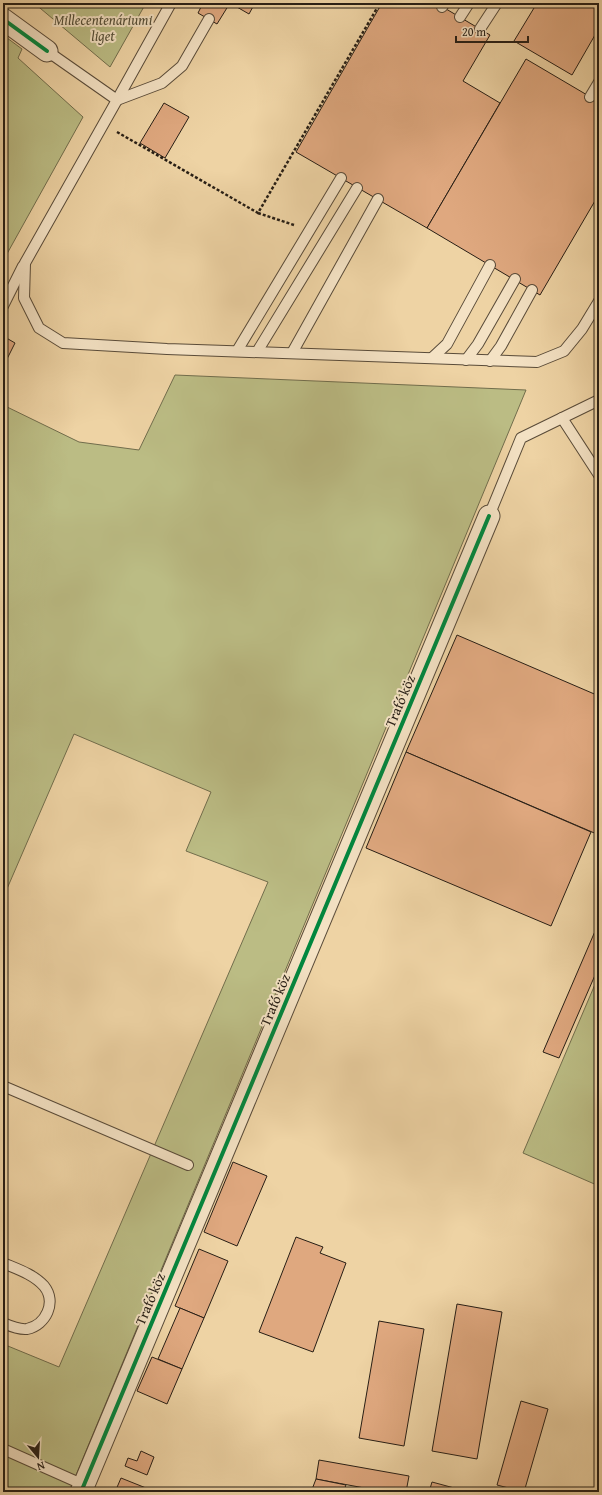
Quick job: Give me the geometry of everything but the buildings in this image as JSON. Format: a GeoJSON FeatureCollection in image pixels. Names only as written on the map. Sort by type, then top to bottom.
{"type":"FeatureCollection","features":[{"type":"Feature","properties":{"kind":"street"},"geometry":{"type":"LineString","coordinates":[[3,19],[47,51]]}},
{"type":"Feature","properties":{"kind":"street","name":"Trafó köz"},"geometry":{"type":"LineString","coordinates":[[82,1489],[489,516]]}},
{"type":"Feature","properties":{"kind":"lane"},"geometry":{"type":"LineString","coordinates":[[3,306],[25,263],[171,3]]}},
{"type":"Feature","properties":{"kind":"lane"},"geometry":{"type":"LineString","coordinates":[[460,17],[469,3]]}},
{"type":"Feature","properties":{"kind":"lane"},"geometry":{"type":"LineString","coordinates":[[480,29],[497,3]]}},
{"type":"Feature","properties":{"kind":"lane"},"geometry":{"type":"LineString","coordinates":[[116,100],[162,83],[182,66],[209,19]]}},
{"type":"Feature","properties":{"kind":"lane"},"geometry":{"type":"LineString","coordinates":[[47,51],[116,100]]}},
{"type":"Feature","properties":{"kind":"lane"},"geometry":{"type":"LineString","coordinates":[[590,97],[599,82]]}},
{"type":"Feature","properties":{"kind":"lane"},"geometry":{"type":"LineString","coordinates":[[237,351],[341,178]]}},
{"type":"Feature","properties":{"kind":"lane"},"geometry":{"type":"LineString","coordinates":[[257,352],[357,188]]}},
{"type":"Feature","properties":{"kind":"lane"},"geometry":{"type":"LineString","coordinates":[[292,353],[378,199]]}},
{"type":"Feature","properties":{"kind":"lane"},"geometry":{"type":"LineString","coordinates":[[25,263],[24,298],[39,328],[63,343],[257,352],[537,362],[564,351],[582,329],[599,302]]}},
{"type":"Feature","properties":{"kind":"lane"},"geometry":{"type":"LineString","coordinates":[[432,358],[446,344],[490,265]]}},
{"type":"Feature","properties":{"kind":"lane"},"geometry":{"type":"LineString","coordinates":[[466,360],[478,344],[514,279]]}},
{"type":"Feature","properties":{"kind":"lane"},"geometry":{"type":"LineString","coordinates":[[490,361],[501,346],[532,290]]}},
{"type":"Feature","properties":{"kind":"lane"},"geometry":{"type":"LineString","coordinates":[[489,516],[521,438],[599,400]]}},
{"type":"Feature","properties":{"kind":"lane"},"geometry":{"type":"LineString","coordinates":[[562,418],[599,475]]}},
{"type":"Feature","properties":{"kind":"lane"},"geometry":{"type":"LineString","coordinates":[[3,1086],[188,1165]]}},
{"type":"Feature","properties":{"kind":"lane"},"geometry":{"type":"LineString","coordinates":[[3,1263],[34,1277],[45,1287],[51,1304],[46,1315],[37,1325],[26,1329],[16,1328],[3,1323]]}},
{"type":"Feature","properties":{"kind":"lane"},"geometry":{"type":"LineString","coordinates":[[3,1450],[82,1489]]}},
{"type":"Feature","properties":{"kind":"path"},"geometry":{"type":"LineString","coordinates":[[258,213],[380,3]]}},
{"type":"Feature","properties":{"kind":"path"},"geometry":{"type":"LineString","coordinates":[[103,124],[258,213],[309,230]]}},
{"type":"Feature","properties":{"kind":"green space","name":"Millecentenáriumi liget"},"geometry":{"type":"Polygon","coordinates":[[[34,3],[146,3],[110,67],[34,3]]]}},
{"type":"Feature","properties":{"kind":"green space"},"geometry":{"type":"Polygon","coordinates":[[[3,35],[22,49],[18,58],[83,117],[3,261],[3,35]]]}},
{"type":"Feature","properties":{"kind":"green space"},"geometry":{"type":"Polygon","coordinates":[[[175,375],[526,390],[69,1492],[3,1492],[3,1344],[59,1367],[268,882],[186,851],[211,792],[74,734],[3,898],[3,405],[79,442],[139,450],[175,375]]]}},
{"type":"Feature","properties":{"kind":"green space"},"geometry":{"type":"Polygon","coordinates":[[[599,975],[599,1186],[523,1153],[599,975]]]}},
{"type":"Feature","properties":{"kind":"cycle path"},"geometry":{"type":"LineString","coordinates":[[3,19],[47,51]]}},
{"type":"Feature","properties":{"kind":"cycle path"},"geometry":{"type":"LineString","coordinates":[[81,1492],[489,516]]}}]}
